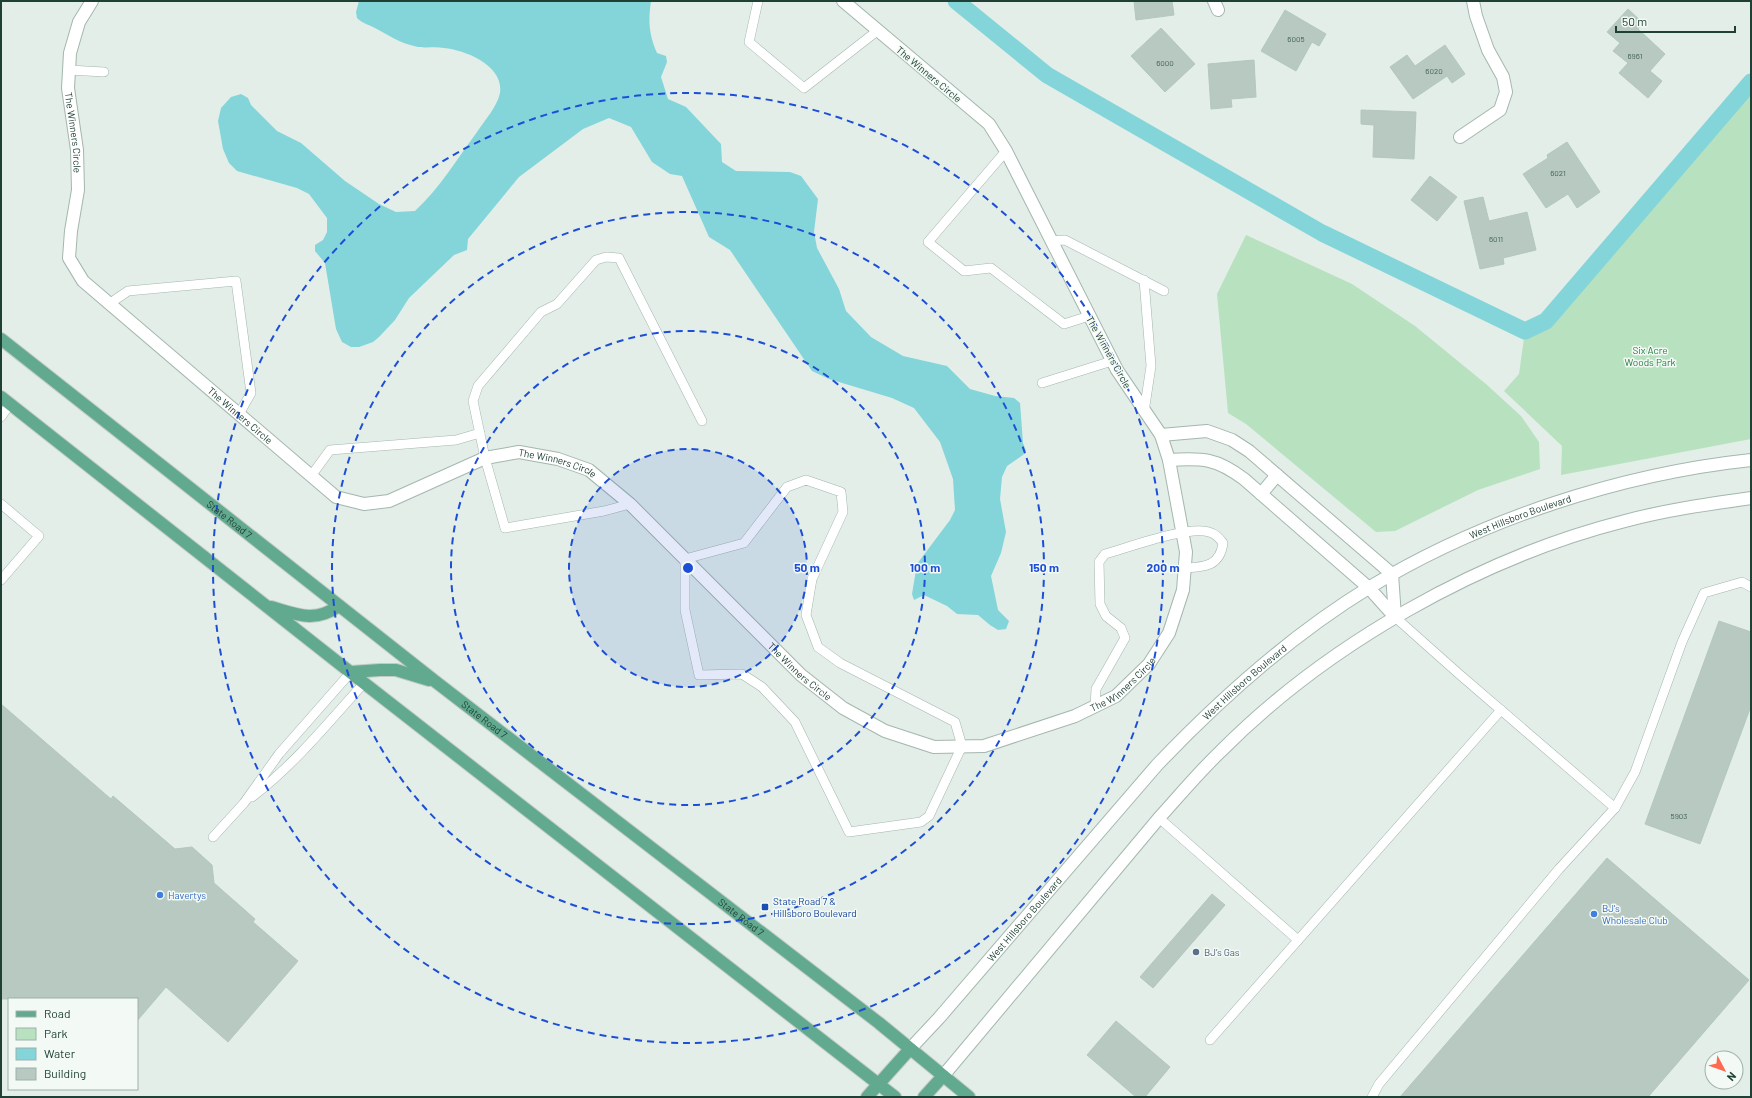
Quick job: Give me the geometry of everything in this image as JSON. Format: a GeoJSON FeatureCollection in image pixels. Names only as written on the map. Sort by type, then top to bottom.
{"type":"FeatureCollection","features":[{"type":"Feature","properties":{"kind":"main road","name":"State Road 7"},"geometry":{"type":"LineString","coordinates":[[1,339],[436,682],[855,1004],[969,1097]]}},
{"type":"Feature","properties":{"kind":"main road"},"geometry":{"type":"LineString","coordinates":[[6,401],[364,683],[895,1097]]}},
{"type":"Feature","properties":{"kind":"main road"},"geometry":{"type":"LineString","coordinates":[[266,606],[302,616],[318,616],[330,612],[339,606]]}},
{"type":"Feature","properties":{"kind":"main road"},"geometry":{"type":"LineString","coordinates":[[351,672],[396,670],[436,682]]}},
{"type":"Feature","properties":{"kind":"main road","name":"West Hillsboro Boulevard"},"geometry":{"type":"LineString","coordinates":[[867,1097],[910,1049]]}},
{"type":"Feature","properties":{"kind":"main road"},"geometry":{"type":"LineString","coordinates":[[924,1097],[943,1076]]}},
{"type":"Feature","properties":{"kind":"street","name":"The Winners Circle"},"geometry":{"type":"LineString","coordinates":[[92,1],[79,22],[70,53],[68,88],[77,150],[78,190],[71,231],[69,258],[83,281],[311,476],[336,496],[364,504],[390,501],[485,458],[519,452],[558,459],[589,470],[630,504],[801,675],[843,708],[885,731],[934,747],[984,746],[1075,716],[1116,696],[1149,664],[1170,633],[1183,590],[1186,568],[1186,552],[1183,532],[1169,460],[1161,435],[1144,412],[1112,362],[1006,151],[988,124],[843,1]]}},
{"type":"Feature","properties":{"kind":"street"},"geometry":{"type":"LineString","coordinates":[[1460,137],[1500,110],[1506,92],[1503,77],[1488,50],[1476,16],[1473,1]]}},
{"type":"Feature","properties":{"kind":"street"},"geometry":{"type":"LineString","coordinates":[[1161,435],[1207,431],[1232,440],[1249,451],[1392,574],[1395,617]]}},
{"type":"Feature","properties":{"kind":"street"},"geometry":{"type":"LineString","coordinates":[[1169,460],[1198,458],[1227,466],[1369,588],[1395,617]]}},
{"type":"Feature","properties":{"kind":"street","name":"West Hillsboro Boulevard"},"geometry":{"type":"LineString","coordinates":[[910,1049],[939,1018],[1152,770],[1184,737],[1253,672],[1319,622],[1392,574],[1486,529],[1521,515],[1554,503],[1684,469],[1751,460]]}},
{"type":"Feature","properties":{"kind":"street"},"geometry":{"type":"LineString","coordinates":[[1261,494],[1277,475]]}},
{"type":"Feature","properties":{"kind":"street"},"geometry":{"type":"LineString","coordinates":[[943,1076],[1159,818],[1220,751],[1271,706],[1320,667],[1395,617],[1479,574],[1550,545],[1588,532],[1651,515],[1751,498]]}},
{"type":"Feature","properties":{"kind":"lane"},"geometry":{"type":"LineString","coordinates":[[758,1],[749,42],[804,88],[877,31]]}},
{"type":"Feature","properties":{"kind":"lane"},"geometry":{"type":"LineString","coordinates":[[69,70],[104,72]]}},
{"type":"Feature","properties":{"kind":"lane"},"geometry":{"type":"LineString","coordinates":[[1006,151],[928,242],[964,271],[991,268],[1064,324],[1089,316]]}},
{"type":"Feature","properties":{"kind":"lane"},"geometry":{"type":"LineString","coordinates":[[1052,241],[1065,240],[1164,291]]}},
{"type":"Feature","properties":{"kind":"lane"},"geometry":{"type":"LineString","coordinates":[[630,504],[604,511],[505,528],[485,458],[473,401],[478,386],[541,312],[557,304],[596,260],[606,257],[619,258],[702,421]]}},
{"type":"Feature","properties":{"kind":"lane"},"geometry":{"type":"LineString","coordinates":[[1144,280],[1151,366],[1144,412]]}},
{"type":"Feature","properties":{"kind":"lane"},"geometry":{"type":"LineString","coordinates":[[110,304],[128,291],[236,281],[251,393],[239,414]]}},
{"type":"Feature","properties":{"kind":"lane"},"geometry":{"type":"LineString","coordinates":[[1042,383],[1112,362]]}},
{"type":"Feature","properties":{"kind":"lane"},"geometry":{"type":"LineString","coordinates":[[1,417],[6,401]]}},
{"type":"Feature","properties":{"kind":"lane"},"geometry":{"type":"LineString","coordinates":[[311,476],[330,450],[456,440],[480,433]]}},
{"type":"Feature","properties":{"kind":"lane"},"geometry":{"type":"LineString","coordinates":[[806,480],[841,492],[843,512],[812,579],[806,615],[818,647],[840,663],[955,722],[962,746],[929,816],[921,822],[849,832],[795,722],[762,687],[742,674],[699,675],[685,610],[685,559],[744,544],[788,487],[806,480]]}},
{"type":"Feature","properties":{"kind":"lane"},"geometry":{"type":"LineString","coordinates":[[1,504],[39,536],[1,580]]}},
{"type":"Feature","properties":{"kind":"lane"},"geometry":{"type":"LineString","coordinates":[[1095,706],[1096,689],[1125,638],[1121,628],[1106,616],[1100,604],[1099,562],[1105,554],[1183,532],[1208,531],[1218,536],[1223,543],[1222,553],[1214,562],[1206,567],[1186,568]]}},
{"type":"Feature","properties":{"kind":"lane"},"geometry":{"type":"LineString","coordinates":[[1372,1097],[1379,1084],[1559,869],[1615,808],[1634,772],[1682,642],[1704,593],[1742,582],[1751,587]]}},
{"type":"Feature","properties":{"kind":"lane"},"geometry":{"type":"LineString","coordinates":[[1395,617],[1615,808]]}},
{"type":"Feature","properties":{"kind":"lane"},"geometry":{"type":"LineString","coordinates":[[213,837],[244,803],[279,754],[351,672]]}},
{"type":"Feature","properties":{"kind":"lane"},"geometry":{"type":"LineString","coordinates":[[244,803],[273,781],[298,757],[364,683]]}},
{"type":"Feature","properties":{"kind":"lane"},"geometry":{"type":"LineString","coordinates":[[1210,1040],[1501,710]]}},
{"type":"Feature","properties":{"kind":"lane"},"geometry":{"type":"LineString","coordinates":[[1159,818],[1298,940]]}},
{"type":"Feature","properties":{"kind":"green space","name":"Six Acre Woods Park"},"geometry":{"type":"Polygon","coordinates":[[[1751,82],[1751,439],[1561,475],[1562,446],[1504,391],[1519,374],[1525,331],[1546,321],[1751,82]]]}},
{"type":"Feature","properties":{"kind":"green space"},"geometry":{"type":"Polygon","coordinates":[[[1246,235],[1352,284],[1415,326],[1486,384],[1521,416],[1539,442],[1540,469],[1478,490],[1395,531],[1376,532],[1246,424],[1228,413],[1217,294],[1246,235]]]}},
{"type":"Feature","properties":{"kind":"water"},"geometry":{"type":"Polygon","coordinates":[[[359,1],[651,1],[649,21],[652,40],[657,53],[666,56],[667,62],[661,77],[668,99],[686,107],[721,144],[722,162],[736,171],[790,172],[801,176],[818,199],[814,232],[817,248],[839,289],[846,311],[871,337],[903,356],[947,366],[970,389],[995,396],[1014,398],[1020,403],[1023,443],[1026,451],[1023,455],[1007,466],[1002,477],[1000,499],[1006,532],[1001,553],[991,576],[998,610],[1009,621],[1006,629],[998,630],[978,615],[957,614],[947,606],[924,595],[914,600],[912,594],[917,564],[950,520],[955,510],[953,479],[940,442],[914,408],[892,398],[829,379],[812,371],[730,250],[709,237],[682,176],[670,174],[652,162],[631,127],[609,118],[583,129],[519,177],[468,239],[467,250],[454,255],[409,298],[395,320],[379,337],[373,342],[359,347],[351,347],[342,342],[336,329],[325,263],[315,251],[315,245],[323,240],[327,232],[327,218],[309,194],[297,188],[237,171],[229,163],[223,149],[218,121],[221,108],[231,97],[241,94],[248,98],[251,105],[277,131],[301,143],[345,181],[379,204],[396,212],[415,211],[448,173],[490,113],[500,93],[500,83],[496,75],[490,67],[482,61],[453,49],[440,47],[418,47],[398,41],[357,18],[356,12],[359,1]]]}},
{"type":"Feature","properties":{"kind":"building"},"geometry":{"type":"Polygon","coordinates":[[[1134,1],[1172,1],[1174,15],[1136,20],[1134,1]]]}},
{"type":"Feature","properties":{"kind":"building"},"geometry":{"type":"Polygon","coordinates":[[[1628,9],[1643,23],[1638,29],[1665,54],[1650,71],[1662,81],[1648,98],[1619,73],[1628,63],[1613,51],[1620,43],[1607,32],[1628,9]]]}},
{"type":"Feature","properties":{"kind":"building"},"geometry":{"type":"Polygon","coordinates":[[[1285,10],[1326,34],[1319,46],[1312,42],[1296,71],[1261,51],[1285,10]]]}},
{"type":"Feature","properties":{"kind":"building"},"geometry":{"type":"Polygon","coordinates":[[[1161,28],[1195,64],[1165,92],[1131,56],[1161,28]]]}},
{"type":"Feature","properties":{"kind":"building"},"geometry":{"type":"Polygon","coordinates":[[[1445,45],[1465,74],[1452,83],[1447,76],[1413,99],[1390,67],[1407,55],[1415,66],[1445,45]]]}},
{"type":"Feature","properties":{"kind":"building"},"geometry":{"type":"Polygon","coordinates":[[[1254,60],[1256,97],[1231,99],[1232,107],[1211,109],[1208,64],[1254,60]]]}},
{"type":"Feature","properties":{"kind":"building"},"geometry":{"type":"Polygon","coordinates":[[[1361,110],[1416,112],[1414,159],[1373,157],[1374,125],[1361,124],[1361,110]]]}},
{"type":"Feature","properties":{"kind":"building"},"geometry":{"type":"Polygon","coordinates":[[[1567,142],[1600,192],[1577,208],[1568,194],[1546,208],[1523,174],[1548,158],[1547,155],[1567,142]]]}},
{"type":"Feature","properties":{"kind":"building"},"geometry":{"type":"Polygon","coordinates":[[[1430,176],[1457,197],[1437,221],[1411,200],[1430,176]]]}},
{"type":"Feature","properties":{"kind":"building"},"geometry":{"type":"Polygon","coordinates":[[[1483,197],[1489,221],[1527,212],[1536,250],[1503,258],[1504,264],[1480,269],[1464,201],[1483,197]]]}},
{"type":"Feature","properties":{"kind":"building"},"geometry":{"type":"Polygon","coordinates":[[[1719,621],[1751,632],[1751,706],[1700,844],[1645,824],[1719,621]]]}},
{"type":"Feature","properties":{"kind":"building"},"geometry":{"type":"Polygon","coordinates":[[[1,704],[111,799],[113,796],[175,849],[192,847],[212,865],[214,883],[255,919],[253,922],[298,961],[228,1042],[166,987],[138,1020],[138,998],[1,999],[1,704]]]}},
{"type":"Feature","properties":{"kind":"building"},"geometry":{"type":"Polygon","coordinates":[[[1607,858],[1749,980],[1648,1097],[1400,1097],[1607,858]]]}},
{"type":"Feature","properties":{"kind":"building"},"geometry":{"type":"Polygon","coordinates":[[[1212,894],[1225,905],[1153,988],[1140,977],[1212,894]]]}},
{"type":"Feature","properties":{"kind":"building"},"geometry":{"type":"Polygon","coordinates":[[[1116,1021],[1170,1067],[1145,1097],[1136,1097],[1087,1055],[1116,1021]]]}},
{"type":"Feature","properties":{"kind":"waterway"},"geometry":{"type":"LineString","coordinates":[[956,1],[1047,75],[1322,233],[1525,331],[1546,321],[1751,82]]}},
{"type":"Feature","properties":{"kind":"place","name":"Havertys"},"geometry":{"type":"Point","coordinates":[160,895]}},
{"type":"Feature","properties":{"kind":"place","name":"State Road 7 & Hillsboro Boulevard"},"geometry":{"type":"Point","coordinates":[765,907]}},
{"type":"Feature","properties":{"kind":"place","name":"BJ's Wholesale Club"},"geometry":{"type":"Point","coordinates":[1594,914]}},
{"type":"Feature","properties":{"kind":"place","name":"BJ’s Gas"},"geometry":{"type":"Point","coordinates":[1196,952]}}]}
